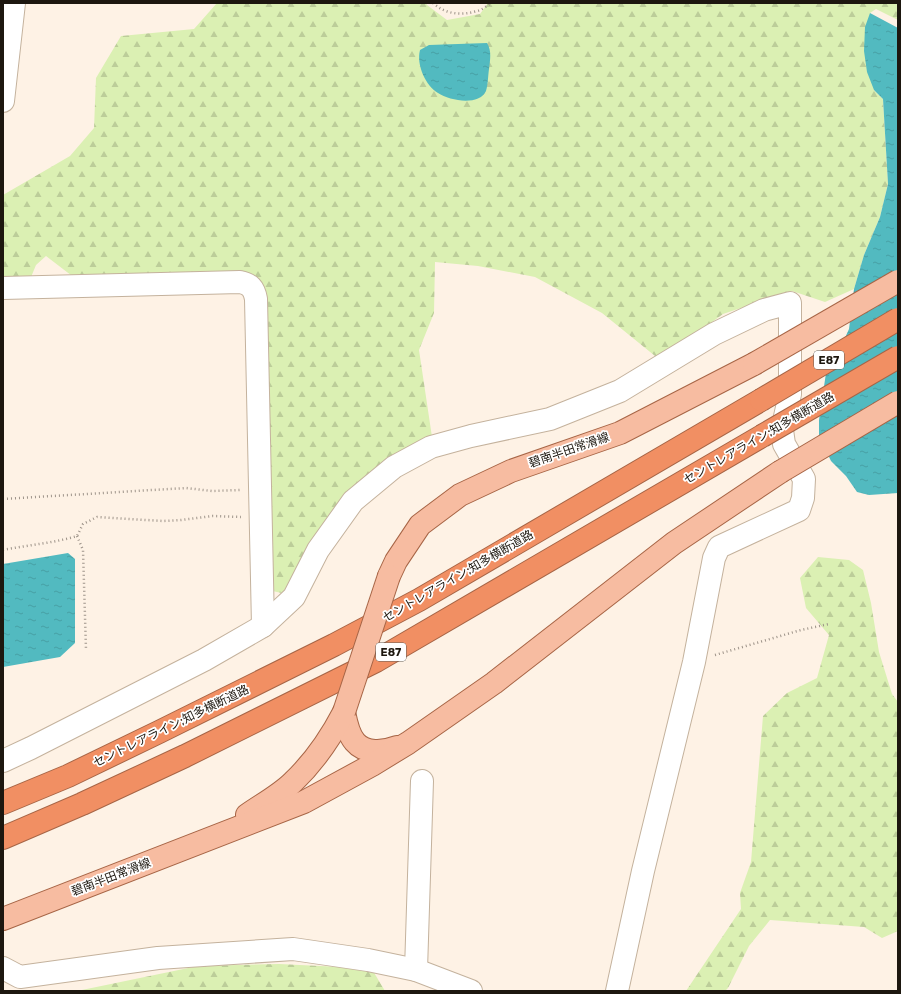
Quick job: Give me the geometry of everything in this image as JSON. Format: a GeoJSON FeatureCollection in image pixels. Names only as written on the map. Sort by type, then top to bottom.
{"type":"FeatureCollection","features":[{"type":"Feature","properties":{"kind":"highway","name":"セントレアライン;知多横断道路"},"geometry":{"type":"LineString","coordinates":[[3,803],[68,776],[166,729],[320,652],[419,600],[898,319]]}},
{"type":"Feature","properties":{"kind":"highway","name":"セントレアライン;知多横断道路"},"geometry":{"type":"LineString","coordinates":[[3,838],[82,804],[185,756],[376,661],[898,357]]}},
{"type":"Feature","properties":{"kind":"main road","name":"碧南半田常滑線"},"geometry":{"type":"LineString","coordinates":[[220,834],[292,783],[320,753],[334,732],[344,712],[389,576],[396,561],[420,525],[460,495],[511,471],[620,433],[754,364],[898,281]]}},
{"type":"Feature","properties":{"kind":"main road","name":"碧南半田常滑線"},"geometry":{"type":"LineString","coordinates":[[3,918],[304,802],[372,765],[408,743],[494,683],[674,544],[780,472],[898,402]]}},
{"type":"Feature","properties":{"kind":"main road","name":"碧南半田常滑線"},"geometry":{"type":"LineString","coordinates":[[344,712],[349,732],[356,743],[366,749],[379,752],[408,743]]}},
{"type":"Feature","properties":{"kind":"street"},"geometry":{"type":"LineString","coordinates":[[3,101],[14,3]]}},
{"type":"Feature","properties":{"kind":"street"},"geometry":{"type":"LineString","coordinates":[[3,288],[240,282],[248,284],[255,291],[263,626]]}},
{"type":"Feature","properties":{"kind":"street"},"geometry":{"type":"LineString","coordinates":[[3,761],[204,660],[263,626],[294,597],[318,550],[353,501],[394,467],[431,447],[471,436],[550,419],[620,391],[714,334],[764,310],[790,304],[790,394],[782,430],[784,444],[804,479],[803,498],[799,510],[719,547],[714,558],[695,660],[643,871],[617,991]]}},
{"type":"Feature","properties":{"kind":"street"},"geometry":{"type":"LineString","coordinates":[[416,970],[422,781]]}},
{"type":"Feature","properties":{"kind":"street"},"geometry":{"type":"LineString","coordinates":[[3,968],[20,977],[158,958],[293,949],[368,960],[416,970],[471,991]]}},
{"type":"Feature","properties":{"kind":"path"},"geometry":{"type":"LineString","coordinates":[[432,3],[441,10],[455,13],[478,11],[491,3]]}},
{"type":"Feature","properties":{"kind":"path"},"geometry":{"type":"LineString","coordinates":[[3,499],[186,488],[212,491],[260,489]]}},
{"type":"Feature","properties":{"kind":"path"},"geometry":{"type":"LineString","coordinates":[[3,550],[44,542],[58,542],[77,536],[83,524],[97,517],[163,521],[213,516],[260,517]]}},
{"type":"Feature","properties":{"kind":"path"},"geometry":{"type":"LineString","coordinates":[[77,536],[83,550],[86,650]]}},
{"type":"Feature","properties":{"kind":"path"},"geometry":{"type":"LineString","coordinates":[[695,660],[801,630],[829,624]]}},
{"type":"Feature","properties":{"kind":"green space"},"geometry":{"type":"Polygon","coordinates":[[[217,3],[426,3],[447,20],[480,14],[488,3],[898,3],[898,20],[876,9],[870,13],[874,90],[883,99],[888,184],[880,217],[864,255],[854,289],[825,302],[792,291],[723,314],[660,360],[602,313],[535,277],[478,266],[435,262],[434,313],[419,350],[432,437],[389,460],[286,594],[268,590],[254,283],[76,279],[46,256],[36,265],[29,282],[3,282],[3,195],[70,156],[94,128],[96,78],[121,36],[194,29],[217,3]]]}},
{"type":"Feature","properties":{"kind":"green space"},"geometry":{"type":"Polygon","coordinates":[[[818,557],[849,560],[863,570],[871,603],[879,652],[892,694],[898,702],[898,931],[882,938],[864,927],[770,920],[749,946],[728,988],[725,991],[686,991],[741,909],[740,893],[751,862],[763,716],[787,693],[817,678],[829,635],[806,608],[800,578],[818,557]]]}},
{"type":"Feature","properties":{"kind":"green space"},"geometry":{"type":"Polygon","coordinates":[[[279,964],[362,968],[373,971],[385,991],[77,991],[198,966],[279,964]]]}},
{"type":"Feature","properties":{"kind":"water"},"geometry":{"type":"Polygon","coordinates":[[[870,13],[898,28],[898,493],[869,495],[857,492],[846,476],[831,461],[819,436],[819,420],[826,373],[834,362],[849,329],[854,289],[864,255],[880,217],[888,184],[883,99],[874,90],[867,72],[864,51],[865,27],[870,13]]]}},
{"type":"Feature","properties":{"kind":"water"},"geometry":{"type":"Polygon","coordinates":[[[487,43],[490,49],[490,59],[487,89],[482,96],[477,99],[464,101],[443,96],[434,90],[426,80],[419,62],[420,50],[429,45],[487,43]]]}},
{"type":"Feature","properties":{"kind":"water"},"geometry":{"type":"Polygon","coordinates":[[[68,553],[75,559],[75,643],[60,657],[3,667],[3,564],[68,553]]]}}]}
